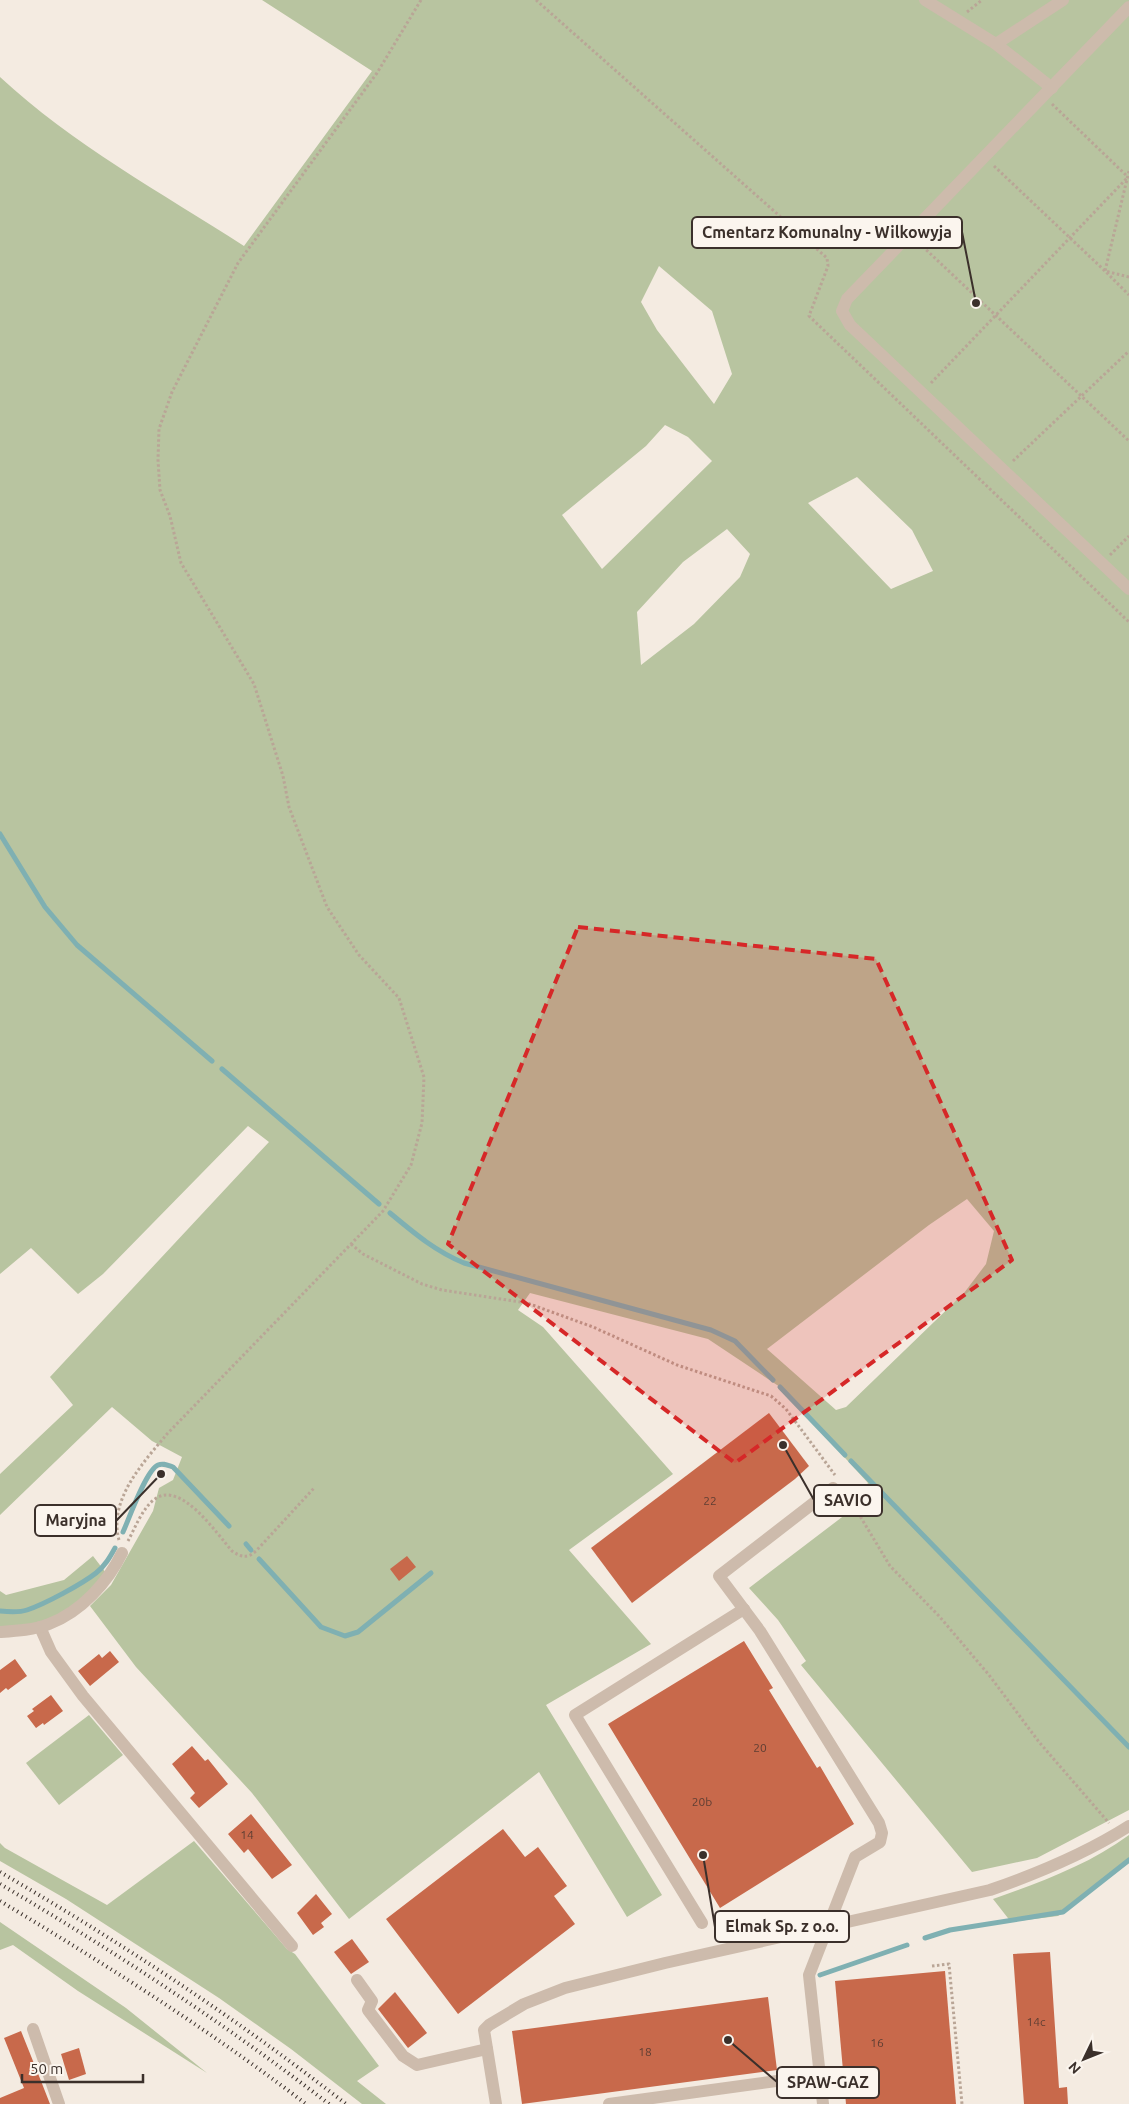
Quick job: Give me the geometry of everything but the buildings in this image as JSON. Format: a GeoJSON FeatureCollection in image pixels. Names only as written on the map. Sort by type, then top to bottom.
{"type":"FeatureCollection","features":[{"type":"Feature","properties":{"kind":"street"},"geometry":{"type":"LineString","coordinates":[[925,0],[996,44],[1048,92]]}},
{"type":"Feature","properties":{"kind":"street"},"geometry":{"type":"LineString","coordinates":[[996,44],[1062,0]]}},
{"type":"Feature","properties":{"kind":"street"},"geometry":{"type":"LineString","coordinates":[[1129,8],[847,299],[842,311],[846,320],[1129,589]]}},
{"type":"Feature","properties":{"kind":"street"},"geometry":{"type":"LineString","coordinates":[[823,2104],[809,1975],[855,1857],[880,1842],[882,1834],[879,1823],[760,1631],[719,1576],[833,1488]]}},
{"type":"Feature","properties":{"kind":"street"},"geometry":{"type":"LineString","coordinates":[[0,1632],[40,1628],[52,1624],[86,1601],[108,1579],[122,1553]]}},
{"type":"Feature","properties":{"kind":"street"},"geometry":{"type":"LineString","coordinates":[[702,1923],[575,1715],[744,1609]]}},
{"type":"Feature","properties":{"kind":"street"},"geometry":{"type":"LineString","coordinates":[[40,1628],[51,1652],[83,1696],[292,1946]]}},
{"type":"Feature","properties":{"kind":"street"},"geometry":{"type":"LineString","coordinates":[[496,2104],[484,2030],[524,2004],[565,1988],[666,1963],[990,1890],[1097,1847],[1124,1829]]}},
{"type":"Feature","properties":{"kind":"street"},"geometry":{"type":"LineString","coordinates":[[357,1980],[372,2000],[368,2010],[403,2056],[417,2065],[487,2049]]}},
{"type":"Feature","properties":{"kind":"street"},"geometry":{"type":"LineString","coordinates":[[34,2029],[59,2104]]}},
{"type":"Feature","properties":{"kind":"street"},"geometry":{"type":"LineString","coordinates":[[609,2104],[820,2075]]}},
{"type":"Feature","properties":{"kind":"path"},"geometry":{"type":"LineString","coordinates":[[122,1553],[117,1532],[116,1512],[144,1462],[167,1434],[383,1211],[411,1165],[422,1123],[424,1077],[399,998],[359,956],[327,907],[289,807],[283,776],[254,684],[181,563],[170,516],[160,490],[158,460],[159,429],[172,392],[238,263],[377,73],[421,0]]}},
{"type":"Feature","properties":{"kind":"path"},"geometry":{"type":"LineString","coordinates":[[1048,92],[1128,177]]}},
{"type":"Feature","properties":{"kind":"path"},"geometry":{"type":"LineString","coordinates":[[984,157],[1129,295]]}},
{"type":"Feature","properties":{"kind":"path"},"geometry":{"type":"LineString","coordinates":[[1105,271],[1129,171]]}},
{"type":"Feature","properties":{"kind":"path"},"geometry":{"type":"LineString","coordinates":[[922,392],[1128,177]]}},
{"type":"Feature","properties":{"kind":"path"},"geometry":{"type":"LineString","coordinates":[[910,234],[1129,441]]}},
{"type":"Feature","properties":{"kind":"path"},"geometry":{"type":"LineString","coordinates":[[1105,271],[1129,277]]}},
{"type":"Feature","properties":{"kind":"path"},"geometry":{"type":"LineString","coordinates":[[1003,470],[1129,351]]}},
{"type":"Feature","properties":{"kind":"path"},"geometry":{"type":"LineString","coordinates":[[1101,563],[1129,536]]}},
{"type":"Feature","properties":{"kind":"path"},"geometry":{"type":"LineString","coordinates":[[350,1244],[363,1254],[422,1284],[442,1290],[527,1303],[593,1327],[678,1365],[771,1396],[778,1401],[840,1483],[890,1566],[939,1616],[989,1675],[1039,1742],[1124,1829]]}},
{"type":"Feature","properties":{"kind":"path"},"geometry":{"type":"LineString","coordinates":[[122,1553],[149,1504],[155,1498],[166,1495],[174,1496],[189,1503],[232,1551],[240,1556],[247,1557],[256,1551],[315,1487]]}},
{"type":"Feature","properties":{"kind":"path"},"geometry":{"type":"LineString","coordinates":[[932,1966],[949,1964],[962,2104]]}},
{"type":"Feature","properties":{"kind":"highlighted area"},"geometry":{"type":"Polygon","coordinates":[[[578,927],[876,959],[1012,1260],[735,1463],[448,1244],[578,927]]]}},
{"type":"Feature","properties":{"kind":"green space"},"geometry":{"type":"Polygon","coordinates":[[[262,0],[1129,0],[1129,1810],[1037,1858],[972,1872],[801,1665],[806,1661],[778,1620],[749,1588],[850,1511],[868,1483],[780,1387],[708,1339],[530,1293],[518,1310],[543,1327],[673,1474],[569,1550],[651,1644],[546,1705],[662,1895],[627,1917],[539,1772],[349,1919],[252,1793],[136,1667],[90,1606],[111,1585],[153,1511],[159,1488],[173,1480],[182,1457],[152,1441],[112,1407],[0,1515],[0,1474],[73,1405],[50,1377],[269,1142],[248,1126],[103,1274],[78,1294],[31,1248],[0,1274],[0,77],[87,146],[244,246],[372,71],[262,0]],[[659,266],[641,302],[657,330],[714,404],[732,374],[712,311],[659,266]],[[665,425],[646,446],[562,515],[602,569],[712,461],[688,437],[665,425]],[[857,477],[808,503],[891,589],[933,571],[912,530],[857,477]],[[727,529],[683,562],[637,612],[641,665],[694,624],[740,577],[750,554],[727,529]],[[967,1199],[929,1225],[767,1349],[836,1410],[846,1407],[964,1293],[986,1264],[994,1231],[967,1199]]]}},
{"type":"Feature","properties":{"kind":"green space"},"geometry":{"type":"Polygon","coordinates":[[[93,1556],[106,1573],[75,1605],[46,1621],[31,1625],[0,1627],[0,1591],[6,1595],[64,1580],[93,1556]]]}},
{"type":"Feature","properties":{"kind":"green space"},"geometry":{"type":"Polygon","coordinates":[[[89,1715],[123,1755],[59,1805],[26,1763],[89,1715]]]}},
{"type":"Feature","properties":{"kind":"green space"},"geometry":{"type":"Polygon","coordinates":[[[1129,1835],[1129,1863],[1058,1916],[1011,1922],[993,1899],[1081,1864],[1129,1835]]]}},
{"type":"Feature","properties":{"kind":"green space"},"geometry":{"type":"Polygon","coordinates":[[[194,1841],[287,1949],[295,1954],[379,2066],[357,2081],[386,2104],[362,2104],[291,2049],[219,1998],[66,1899],[0,1861],[0,1843],[5,1848],[107,1905],[194,1841]]]}},
{"type":"Feature","properties":{"kind":"green space"},"geometry":{"type":"Polygon","coordinates":[[[0,1922],[126,2008],[207,2073],[78,1991],[13,1945],[0,1950],[0,1922]]]}},
{"type":"Feature","properties":{"kind":"waterway"},"geometry":{"type":"LineString","coordinates":[[0,834],[45,907],[77,945],[212,1061]]}},
{"type":"Feature","properties":{"kind":"waterway"},"geometry":{"type":"LineString","coordinates":[[222,1069],[379,1204]]}},
{"type":"Feature","properties":{"kind":"waterway"},"geometry":{"type":"LineString","coordinates":[[390,1213],[434,1247],[464,1263],[711,1330],[735,1341],[773,1380]]}},
{"type":"Feature","properties":{"kind":"waterway"},"geometry":{"type":"LineString","coordinates":[[780,1387],[845,1455]]}},
{"type":"Feature","properties":{"kind":"waterway"},"geometry":{"type":"LineString","coordinates":[[851,1461],[1129,1747]]}},
{"type":"Feature","properties":{"kind":"waterway"},"geometry":{"type":"LineString","coordinates":[[123,1532],[148,1476],[153,1469],[162,1464],[173,1467],[229,1526]]}},
{"type":"Feature","properties":{"kind":"waterway"},"geometry":{"type":"LineString","coordinates":[[246,1544],[251,1550]]}},
{"type":"Feature","properties":{"kind":"waterway"},"geometry":{"type":"LineString","coordinates":[[0,1611],[24,1611],[82,1583],[99,1570],[115,1548]]}},
{"type":"Feature","properties":{"kind":"waterway"},"geometry":{"type":"LineString","coordinates":[[259,1559],[321,1627],[345,1636],[358,1632],[431,1573]]}},
{"type":"Feature","properties":{"kind":"waterway"},"geometry":{"type":"LineString","coordinates":[[925,1938],[950,1930],[1063,1912],[1129,1860]]}},
{"type":"Feature","properties":{"kind":"waterway"},"geometry":{"type":"LineString","coordinates":[[820,1975],[907,1945]]}},
{"type":"Feature","properties":{"kind":"railway"},"geometry":{"type":"LineString","coordinates":[[0,1872],[177,1982],[262,2041],[346,2104]]}},
{"type":"Feature","properties":{"kind":"railway"},"geometry":{"type":"LineString","coordinates":[[0,1884],[85,1935],[209,2016],[329,2104]]}},
{"type":"Feature","properties":{"kind":"railway"},"geometry":{"type":"LineString","coordinates":[[0,1901],[156,1998],[269,2076],[306,2104]]}},
{"type":"Feature","properties":{"kind":"place","name":"Cmentarz Komunalny - Wilkowyja"},"geometry":{"type":"Point","coordinates":[976,303]}},
{"type":"Feature","properties":{"kind":"place","name":"SAVIO"},"geometry":{"type":"Point","coordinates":[783,1445]}},
{"type":"Feature","properties":{"kind":"place","name":"Maryjna"},"geometry":{"type":"Point","coordinates":[161,1474]}},
{"type":"Feature","properties":{"kind":"place","name":"Elmak Sp. z o.o."},"geometry":{"type":"Point","coordinates":[703,1855]}},
{"type":"Feature","properties":{"kind":"place","name":"SPAW-GAZ"},"geometry":{"type":"Point","coordinates":[728,2040]}}]}
